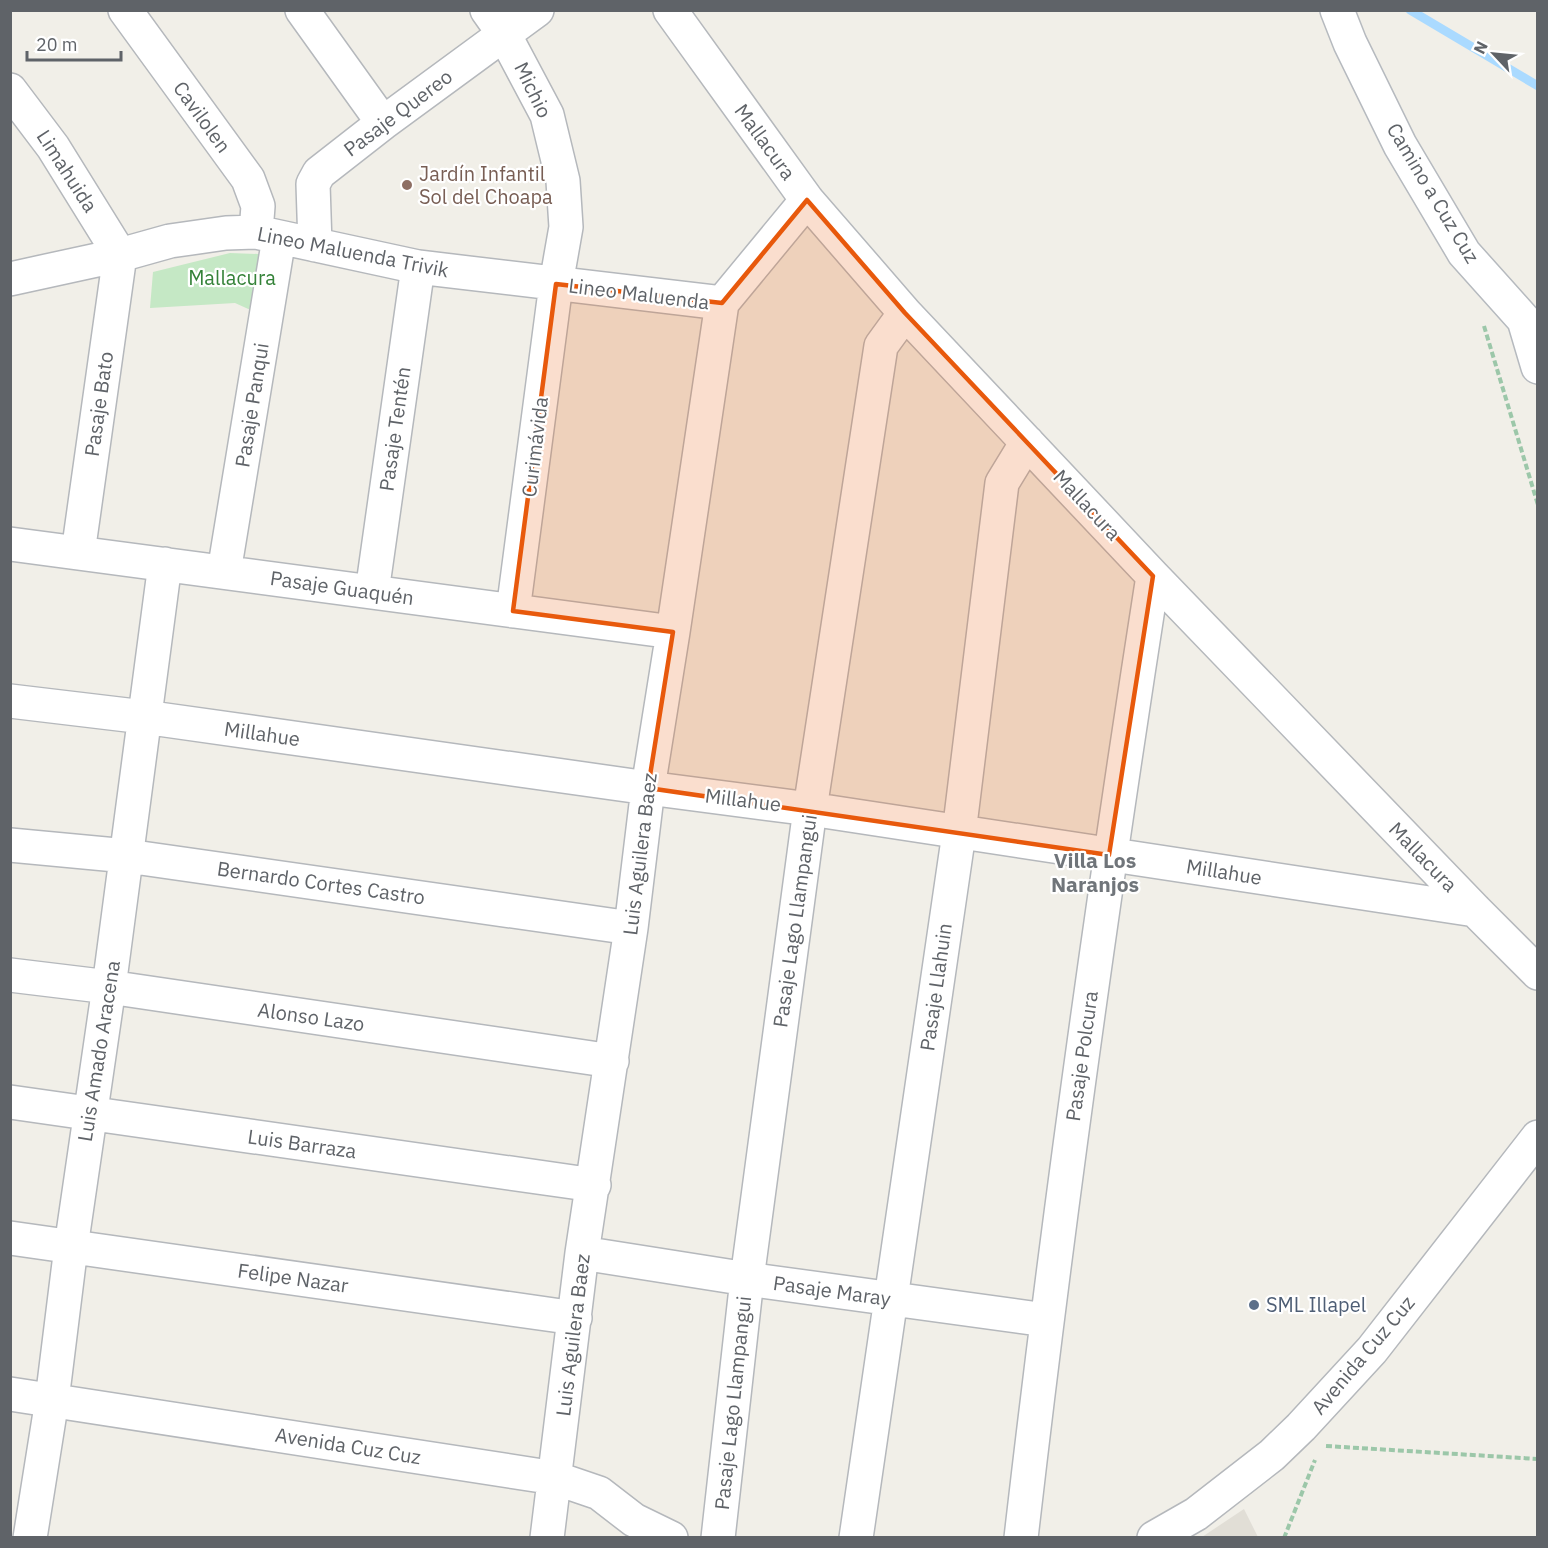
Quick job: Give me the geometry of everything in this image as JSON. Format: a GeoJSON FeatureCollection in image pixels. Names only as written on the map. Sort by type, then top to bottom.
{"type":"FeatureCollection","features":[{"type":"Feature","properties":{"kind":"street","name":"Cavilolen"},"geometry":{"type":"LineString","coordinates":[[125,10],[248,179],[268,235]]}},
{"type":"Feature","properties":{"kind":"street"},"geometry":{"type":"LineString","coordinates":[[302,10],[383,123]]}},
{"type":"Feature","properties":{"kind":"street","name":"Pasaje Quereo"},"geometry":{"type":"LineString","coordinates":[[315,245],[313,184],[319,173],[383,123],[496,22],[537,10]]}},
{"type":"Feature","properties":{"kind":"street","name":"Mallacura"},"geometry":{"type":"LineString","coordinates":[[670,10],[807,200],[905,313],[1154,576],[1538,973]]}},
{"type":"Feature","properties":{"kind":"street","name":"Camino a Cuz Cuz"},"geometry":{"type":"LineString","coordinates":[[1337,10],[1350,43],[1400,145],[1464,253],[1524,320],[1538,367]]}},
{"type":"Feature","properties":{"kind":"street","name":"Michio"},"geometry":{"type":"LineString","coordinates":[[496,22],[547,115],[563,181],[566,227],[556,284]]}},
{"type":"Feature","properties":{"kind":"street","name":"Limahuida"},"geometry":{"type":"LineString","coordinates":[[10,90],[53,147],[120,255]]}},
{"type":"Feature","properties":{"kind":"street"},"geometry":{"type":"LineString","coordinates":[[722,303],[807,200]]}},
{"type":"Feature","properties":{"kind":"street","name":"Lineo Maluenda Trivik"},"geometry":{"type":"LineString","coordinates":[[10,279],[120,255],[170,241],[226,233],[268,235],[418,267],[556,284]]}},
{"type":"Feature","properties":{"kind":"street","name":"Pasaje Panqui"},"geometry":{"type":"LineString","coordinates":[[224,572],[268,235]]}},
{"type":"Feature","properties":{"kind":"street","name":"Pasaje Bato"},"geometry":{"type":"LineString","coordinates":[[78,553],[120,255]]}},
{"type":"Feature","properties":{"kind":"street","name":"Pasaje Tentén"},"geometry":{"type":"LineString","coordinates":[[372,592],[418,267]]}},
{"type":"Feature","properties":{"kind":"street","name":"Lineo Maluenda"},"geometry":{"type":"LineString","coordinates":[[556,284],[722,303]]}},
{"type":"Feature","properties":{"kind":"street","name":"Curimávida"},"geometry":{"type":"LineString","coordinates":[[513,611],[556,284]]}},
{"type":"Feature","properties":{"kind":"street","name":"Luis Aguilera Baez"},"geometry":{"type":"LineString","coordinates":[[547,1538],[582,1253],[631,928],[648,788],[722,303]]}},
{"type":"Feature","properties":{"kind":"street","name":"Pasaje Lago Llampangui"},"geometry":{"type":"LineString","coordinates":[[718,1538],[747,1279],[810,809],[881,346],[905,313]]}},
{"type":"Feature","properties":{"kind":"street","name":"Pasaje Llahuin"},"geometry":{"type":"LineString","coordinates":[[856,1538],[959,833],[1002,483],[1028,442]]}},
{"type":"Feature","properties":{"kind":"street","name":"Pasaje Guaquén"},"geometry":{"type":"LineString","coordinates":[[10,544],[673,632]]}},
{"type":"Feature","properties":{"kind":"street","name":"Luis Amado Aracena"},"geometry":{"type":"LineString","coordinates":[[30,1538],[52,1400],[165,564]]}},
{"type":"Feature","properties":{"kind":"street","name":"Pasaje Polcura"},"geometry":{"type":"LineString","coordinates":[[1021,1538],[1046,1320],[1109,855],[1154,576]]}},
{"type":"Feature","properties":{"kind":"street","name":"Millahue"},"geometry":{"type":"LineString","coordinates":[[10,701],[144,717],[810,809],[1475,910]]}},
{"type":"Feature","properties":{"kind":"street","name":"Bernardo Cortes Castro"},"geometry":{"type":"LineString","coordinates":[[10,845],[127,856],[631,928]]}},
{"type":"Feature","properties":{"kind":"street","name":"Alonso Lazo"},"geometry":{"type":"LineString","coordinates":[[10,975],[109,987],[612,1061]]}},
{"type":"Feature","properties":{"kind":"street","name":"Luis Barraza"},"geometry":{"type":"LineString","coordinates":[[10,1102],[594,1185]]}},
{"type":"Feature","properties":{"kind":"street","name":"Avenida Cuz Cuz"},"geometry":{"type":"LineString","coordinates":[[1154,1538],[1196,1514],[1272,1455],[1301,1427],[1372,1350],[1538,1137]]}},
{"type":"Feature","properties":{"kind":"street","name":"Felipe Nazar"},"geometry":{"type":"LineString","coordinates":[[10,1238],[574,1318]]}},
{"type":"Feature","properties":{"kind":"street","name":"Pasaje Maray"},"geometry":{"type":"LineString","coordinates":[[582,1253],[890,1300],[1046,1320]]}},
{"type":"Feature","properties":{"kind":"street","name":"Avenida Cuz Cuz"},"geometry":{"type":"LineString","coordinates":[[10,1394],[555,1478],[599,1493],[634,1520],[671,1538]]}},
{"type":"Feature","properties":{"kind":"path"},"geometry":{"type":"LineString","coordinates":[[1320,1446],[1538,1459]]}},
{"type":"Feature","properties":{"kind":"path"},"geometry":{"type":"LineString","coordinates":[[1284,1538],[1316,1456]]}},
{"type":"Feature","properties":{"kind":"highlighted area"},"geometry":{"type":"Polygon","coordinates":[[[807,200],[905,313],[1153,576],[1109,855],[648,788],[673,632],[513,611],[556,284],[722,303],[807,200]]]}},
{"type":"Feature","properties":{"kind":"shaded area"},"geometry":{"type":"Polygon","coordinates":[[[1244,1509],[1258,1537],[1202,1537],[1244,1509]]]}},
{"type":"Feature","properties":{"kind":"green space","name":"Mallacura"},"geometry":{"type":"Polygon","coordinates":[[[230,253],[259,254],[255,312],[235,303],[150,308],[153,272],[230,253]]]}},
{"type":"Feature","properties":{"kind":"waterway"},"geometry":{"type":"LineString","coordinates":[[1410,10],[1538,86]]}},
{"type":"Feature","properties":{"kind":"place","name":"Jardín Infantil Sol del Choapa"},"geometry":{"type":"Point","coordinates":[407,185]}},
{"type":"Feature","properties":{"kind":"place","name":"SML Illapel"},"geometry":{"type":"Point","coordinates":[1254,1305]}},
{"type":"Feature","properties":{"kind":"district","name":"Villa Los Naranjos"},"geometry":{"type":"Point","coordinates":[1095,873]}}]}
